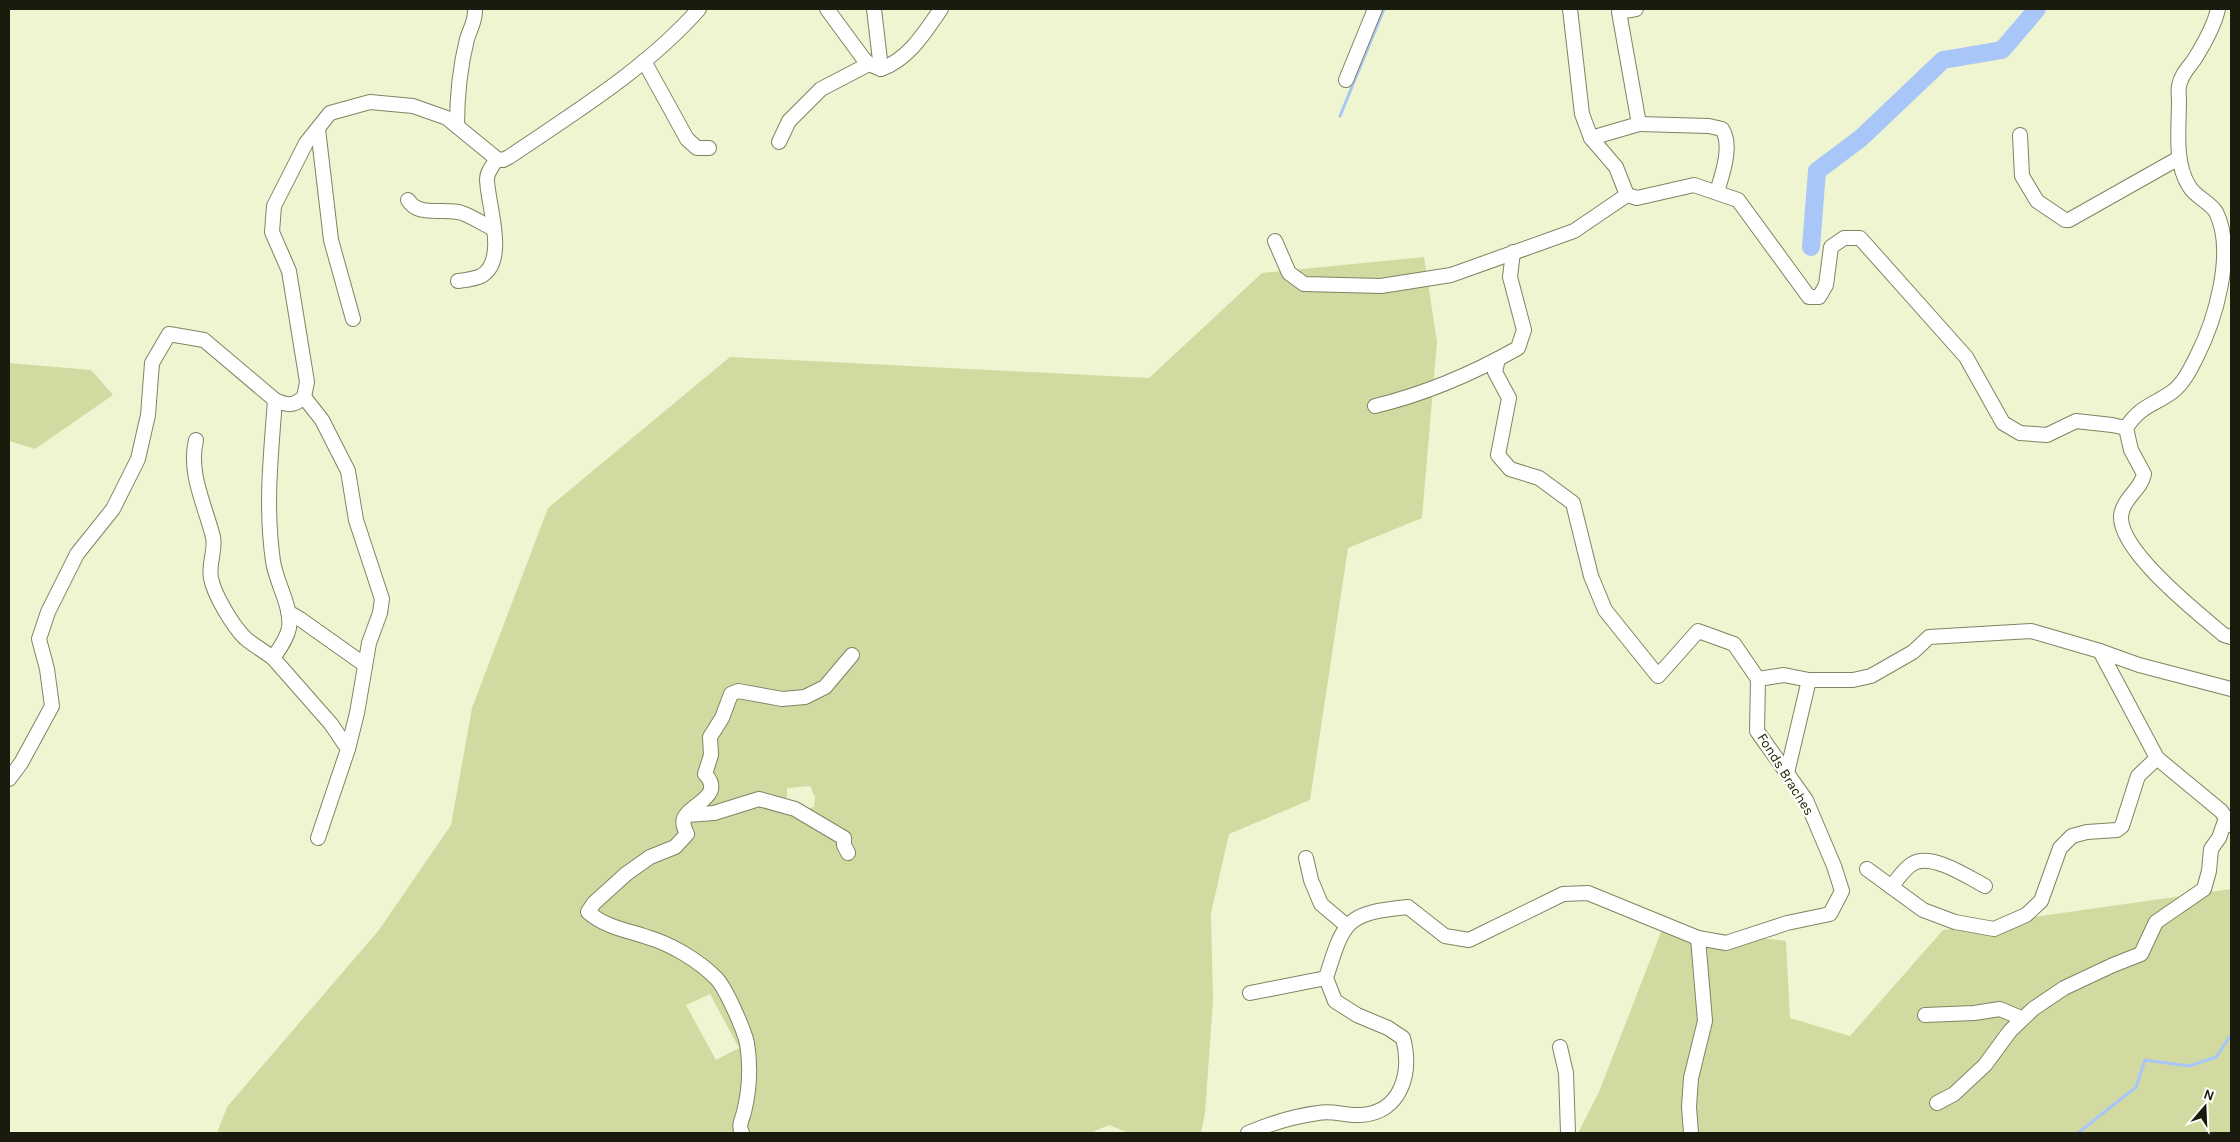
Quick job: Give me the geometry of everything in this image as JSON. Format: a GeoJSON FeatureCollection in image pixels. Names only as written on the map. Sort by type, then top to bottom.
{"type":"FeatureCollection","features":[{"type":"Feature","properties":{"kind":"street"},"geometry":{"type":"LineString","coordinates":[[457,126],[458,92],[467,39],[475,16],[475,9]]}},
{"type":"Feature","properties":{"kind":"street"},"geometry":{"type":"LineString","coordinates":[[9,779],[21,763],[52,706],[47,668],[38,639],[48,612],[77,554],[113,509],[138,459],[148,415],[152,363],[170,334],[204,340],[276,400],[286,405],[295,404],[304,397],[307,382],[288,271],[272,232],[274,206],[306,142],[330,113],[370,102],[413,106],[447,118],[497,159],[503,160],[618,82],[679,32],[700,9]]}},
{"type":"Feature","properties":{"kind":"street"},"geometry":{"type":"LineString","coordinates":[[827,9],[875,66]]}},
{"type":"Feature","properties":{"kind":"street"},"geometry":{"type":"LineString","coordinates":[[874,9],[875,66]]}},
{"type":"Feature","properties":{"kind":"street"},"geometry":{"type":"LineString","coordinates":[[779,142],[789,121],[821,89],[875,66],[890,66],[914,47],[941,9]]}},
{"type":"Feature","properties":{"kind":"street"},"geometry":{"type":"LineString","coordinates":[[1346,80],[1374,9]]}},
{"type":"Feature","properties":{"kind":"street"},"geometry":{"type":"LineString","coordinates":[[1570,9],[1582,114],[1591,138],[1616,167],[1627,195]]}},
{"type":"Feature","properties":{"kind":"street"},"geometry":{"type":"LineString","coordinates":[[1636,9],[1619,12],[1639,124]]}},
{"type":"Feature","properties":{"kind":"street"},"geometry":{"type":"LineString","coordinates":[[2218,9],[2209,35],[2183,75],[2179,86],[2179,158],[2189,187],[2215,211],[2221,229],[2225,261],[2215,310],[2197,357],[2184,379],[2174,391],[2134,416],[2126,428],[2130,450],[2144,474],[2142,482],[2126,501],[2121,523],[2129,540],[2157,576],[2217,629],[2231,638]]}},
{"type":"Feature","properties":{"kind":"street"},"geometry":{"type":"LineString","coordinates":[[644,61],[690,142],[697,148],[709,148]]}},
{"type":"Feature","properties":{"kind":"street"},"geometry":{"type":"LineString","coordinates":[[1591,138],[1639,124],[1709,126],[1722,129],[1727,138],[1727,147],[1717,192]]}},
{"type":"Feature","properties":{"kind":"street"},"geometry":{"type":"LineString","coordinates":[[318,129],[331,240],[353,319]]}},
{"type":"Feature","properties":{"kind":"street"},"geometry":{"type":"LineString","coordinates":[[2020,135],[2022,176],[2037,202],[2066,220],[2179,158]]}},
{"type":"Feature","properties":{"kind":"street"},"geometry":{"type":"LineString","coordinates":[[458,281],[480,276],[487,271],[492,262],[495,247],[494,229],[486,178],[497,159]]}},
{"type":"Feature","properties":{"kind":"street"},"geometry":{"type":"LineString","coordinates":[[1627,195],[1637,198],[1694,185],[1738,200],[1809,297],[1819,297],[1826,285],[1831,247],[1844,238],[1860,238],[1966,357],[2003,423],[2020,432],[2047,435],[2076,421],[2126,428]]}},
{"type":"Feature","properties":{"kind":"street"},"geometry":{"type":"LineString","coordinates":[[1275,241],[1289,273],[1304,284],[1381,286],[1451,274],[1574,231],[1627,195]]}},
{"type":"Feature","properties":{"kind":"street"},"geometry":{"type":"LineString","coordinates":[[408,200],[412,206],[420,210],[462,213],[494,229]]}},
{"type":"Feature","properties":{"kind":"street"},"geometry":{"type":"LineString","coordinates":[[1375,406],[1411,398],[1518,348],[1524,330],[1510,278],[1513,252]]}},
{"type":"Feature","properties":{"kind":"street"},"geometry":{"type":"LineString","coordinates":[[1498,359],[1495,372],[1509,398],[1498,455],[1510,468],[1539,478],[1573,503],[1591,576],[1605,610],[1658,676],[1698,631],[1734,644],[1758,679],[1784,675],[1809,680],[1853,680],[1871,676],[1913,652],[1929,637],[2031,631],[2100,651],[2140,666],[2231,689]]}},
{"type":"Feature","properties":{"kind":"street"},"geometry":{"type":"LineString","coordinates":[[304,397],[322,420],[348,471],[356,520],[382,599],[380,613],[365,665],[357,713],[348,749],[318,838]]}},
{"type":"Feature","properties":{"kind":"street"},"geometry":{"type":"LineString","coordinates":[[273,658],[287,637],[289,627],[288,612],[273,563],[268,507],[268,475],[276,400]]}},
{"type":"Feature","properties":{"kind":"street"},"geometry":{"type":"LineString","coordinates":[[196,440],[194,462],[214,544],[210,564],[214,590],[245,638],[273,658],[331,724],[348,749]]}},
{"type":"Feature","properties":{"kind":"street"},"geometry":{"type":"LineString","coordinates":[[288,612],[365,665]]}},
{"type":"Feature","properties":{"kind":"street"},"geometry":{"type":"LineString","coordinates":[[1938,1103],[1954,1094],[1985,1065],[2020,1018],[2064,988],[2141,954],[2156,922],[2204,889],[2209,871],[2211,850],[2229,821],[2220,811],[2156,758],[2100,651]]}},
{"type":"Feature","properties":{"kind":"street"},"geometry":{"type":"LineString","coordinates":[[742,1133],[740,1122],[750,1086],[750,1061],[745,1032],[717,979],[672,948],[648,937],[623,931],[597,920],[588,912],[608,890],[650,856],[675,847],[687,834],[683,826],[686,815],[705,800],[711,788],[709,778],[705,774],[711,756],[710,737],[722,718],[731,694],[738,691],[782,699],[805,697],[825,687],[852,655]]}},
{"type":"Feature","properties":{"kind":"street","name":"Fonds Braches"},"geometry":{"type":"LineString","coordinates":[[1347,926],[1358,916],[1380,910],[1408,907],[1445,936],[1469,940],[1563,894],[1588,893],[1698,938],[1726,944],[1788,923],[1830,914],[1842,891],[1834,866],[1806,800],[1757,731],[1758,679]]}},
{"type":"Feature","properties":{"kind":"street"},"geometry":{"type":"LineString","coordinates":[[1787,773],[1809,680]]}},
{"type":"Feature","properties":{"kind":"street"},"geometry":{"type":"LineString","coordinates":[[1867,869],[1923,910],[1955,922],[1994,929],[2026,915],[2041,901],[2060,848],[2072,836],[2087,832],[2117,830],[2122,826],[2138,776],[2156,758]]}},
{"type":"Feature","properties":{"kind":"street"},"geometry":{"type":"LineString","coordinates":[[686,815],[714,813],[758,799],[795,809],[838,832],[844,838],[844,845],[848,853]]}},
{"type":"Feature","properties":{"kind":"street"},"geometry":{"type":"LineString","coordinates":[[1248,1133],[1320,1112],[1359,1116],[1377,1113],[1387,1108],[1395,1097],[1406,1072],[1408,1055],[1403,1038],[1388,1028],[1357,1015],[1335,1001],[1326,978],[1337,944],[1347,926],[1321,904],[1311,880],[1306,858]]}},
{"type":"Feature","properties":{"kind":"street"},"geometry":{"type":"LineString","coordinates":[[1891,887],[1913,863],[1925,861],[1946,865],[1985,886]]}},
{"type":"Feature","properties":{"kind":"street"},"geometry":{"type":"LineString","coordinates":[[1691,1133],[1689,1107],[1691,1078],[1706,1021],[1698,938]]}},
{"type":"Feature","properties":{"kind":"street"},"geometry":{"type":"LineString","coordinates":[[1250,993],[1326,978]]}},
{"type":"Feature","properties":{"kind":"street"},"geometry":{"type":"LineString","coordinates":[[1925,1015],[1974,1013],[2000,1009],[2020,1018]]}},
{"type":"Feature","properties":{"kind":"street"},"geometry":{"type":"LineString","coordinates":[[1560,1047],[1566,1073],[1568,1133]]}},
{"type":"Feature","properties":{"kind":"green space"},"geometry":{"type":"Polygon","coordinates":[[[1424,257],[1437,342],[1422,518],[1348,548],[1310,800],[1229,834],[1211,913],[1213,1001],[1205,1113],[1201,1133],[1129,1133],[1109,1125],[1090,1133],[217,1133],[227,1107],[379,930],[451,825],[472,708],[548,508],[730,357],[1149,378],[1262,273],[1424,257]],[[810,786],[787,788],[787,804],[794,812],[814,807],[815,797],[810,786]],[[710,994],[686,1005],[716,1060],[739,1048],[710,994]]]}},
{"type":"Feature","properties":{"kind":"green space"},"geometry":{"type":"Polygon","coordinates":[[[9,363],[91,370],[113,395],[35,449],[9,441],[9,363]]]}},
{"type":"Feature","properties":{"kind":"green space"},"geometry":{"type":"Polygon","coordinates":[[[2231,889],[2231,1133],[1578,1133],[1599,1092],[1663,927],[1786,941],[1790,1018],[1850,1036],[1943,930],[2231,889]]]}},
{"type":"Feature","properties":{"kind":"waterway"},"geometry":{"type":"LineString","coordinates":[[1340,116],[1384,9]]}},
{"type":"Feature","properties":{"kind":"waterway"},"geometry":{"type":"LineString","coordinates":[[1811,247],[1817,171],[1861,138],[1943,60],[2002,50],[2037,9]]}},
{"type":"Feature","properties":{"kind":"waterway"},"geometry":{"type":"LineString","coordinates":[[2078,1133],[2136,1087],[2145,1060],[2189,1066],[2216,1057],[2231,1035]]}}]}
